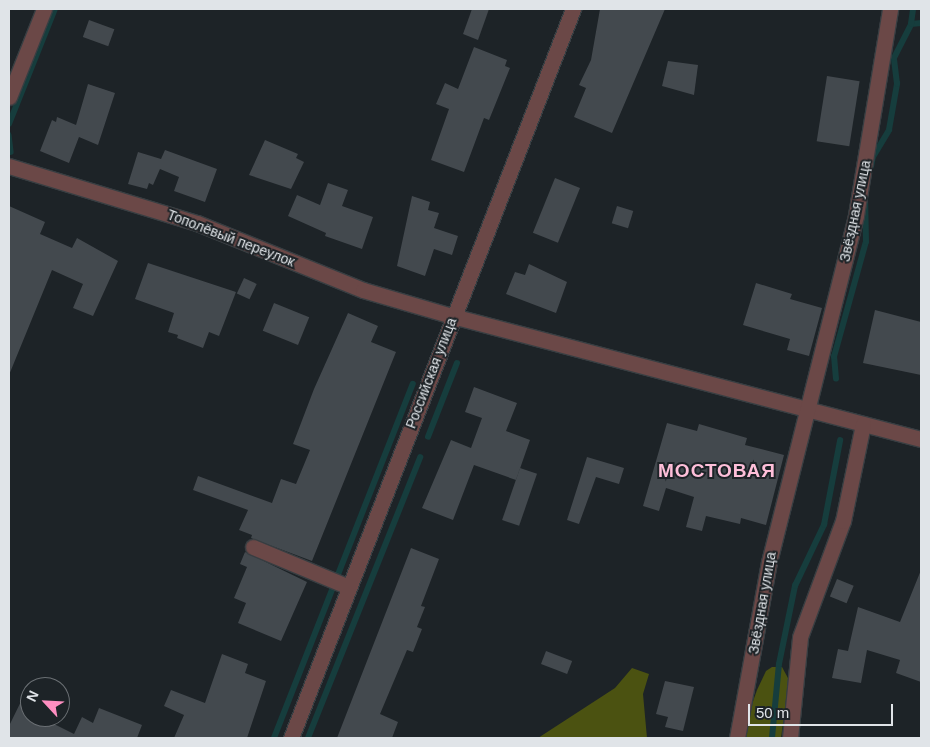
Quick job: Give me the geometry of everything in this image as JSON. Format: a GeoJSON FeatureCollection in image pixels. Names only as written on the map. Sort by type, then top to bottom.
{"type":"FeatureCollection","features":[{"type":"Feature","properties":{"kind":"street"},"geometry":{"type":"LineString","coordinates":[[9,97],[44,9]]}},
{"type":"Feature","properties":{"kind":"street","name":"Российская улица"},"geometry":{"type":"LineString","coordinates":[[291,738],[452,316],[572,9]]}},
{"type":"Feature","properties":{"kind":"street","name":"Звёздная улица"},"geometry":{"type":"LineString","coordinates":[[737,738],[769,562],[804,411],[856,215],[890,9]]}},
{"type":"Feature","properties":{"kind":"street","name":"Тополёвый переулок"},"geometry":{"type":"LineString","coordinates":[[9,166],[197,223],[364,290],[452,316]]}},
{"type":"Feature","properties":{"kind":"street"},"geometry":{"type":"LineString","coordinates":[[452,316],[804,411],[921,439]]}},
{"type":"Feature","properties":{"kind":"street"},"geometry":{"type":"LineString","coordinates":[[790,738],[800,637],[843,522],[863,424]]}},
{"type":"Feature","properties":{"kind":"street"},"geometry":{"type":"LineString","coordinates":[[253,547],[349,586]]}},
{"type":"Feature","properties":{"kind":"green space"},"geometry":{"type":"Polygon","coordinates":[[[772,667],[782,667],[789,680],[781,738],[740,738],[757,690],[766,671],[772,667]]]}},
{"type":"Feature","properties":{"kind":"green space"},"geometry":{"type":"Polygon","coordinates":[[[632,668],[649,674],[643,694],[647,738],[538,738],[615,688],[632,668]]]}},
{"type":"Feature","properties":{"kind":"building"},"geometry":{"type":"Polygon","coordinates":[[[472,9],[489,9],[478,40],[463,34],[472,9]]]}},
{"type":"Feature","properties":{"kind":"building"},"geometry":{"type":"Polygon","coordinates":[[[600,9],[665,9],[612,133],[574,117],[586,88],[579,85],[591,60],[600,9]]]}},
{"type":"Feature","properties":{"kind":"building"},"geometry":{"type":"Polygon","coordinates":[[[89,20],[114,29],[108,46],[83,37],[89,20]]]}},
{"type":"Feature","properties":{"kind":"building"},"geometry":{"type":"Polygon","coordinates":[[[474,47],[507,60],[505,66],[510,68],[489,120],[484,118],[464,172],[431,160],[449,109],[436,104],[445,83],[458,89],[474,47]]]}},
{"type":"Feature","properties":{"kind":"building"},"geometry":{"type":"Polygon","coordinates":[[[668,61],[698,65],[694,95],[662,86],[668,61]]]}},
{"type":"Feature","properties":{"kind":"building"},"geometry":{"type":"Polygon","coordinates":[[[827,76],[860,81],[849,146],[817,141],[827,76]]]}},
{"type":"Feature","properties":{"kind":"building"},"geometry":{"type":"Polygon","coordinates":[[[88,84],[115,93],[98,145],[79,137],[69,163],[40,151],[52,120],[56,122],[57,117],[76,125],[88,84]]]}},
{"type":"Feature","properties":{"kind":"building"},"geometry":{"type":"Polygon","coordinates":[[[265,140],[298,154],[296,158],[304,162],[291,189],[249,175],[265,140]]]}},
{"type":"Feature","properties":{"kind":"building"},"geometry":{"type":"Polygon","coordinates":[[[165,150],[217,169],[205,202],[174,191],[179,177],[160,169],[153,185],[149,183],[147,189],[128,184],[138,152],[161,159],[165,150]]]}},
{"type":"Feature","properties":{"kind":"building"},"geometry":{"type":"Polygon","coordinates":[[[555,178],[580,188],[558,243],[533,233],[555,178]]]}},
{"type":"Feature","properties":{"kind":"building"},"geometry":{"type":"Polygon","coordinates":[[[328,183],[348,190],[342,206],[373,217],[362,249],[325,236],[326,233],[288,216],[297,195],[320,205],[328,183]]]}},
{"type":"Feature","properties":{"kind":"building"},"geometry":{"type":"Polygon","coordinates":[[[412,196],[430,202],[428,210],[439,213],[434,228],[458,236],[452,255],[434,249],[425,276],[397,266],[412,196]]]}},
{"type":"Feature","properties":{"kind":"building"},"geometry":{"type":"Polygon","coordinates":[[[9,206],[45,222],[40,234],[72,248],[77,238],[118,261],[93,316],[73,308],[83,284],[52,270],[9,375],[9,206]]]}},
{"type":"Feature","properties":{"kind":"building"},"geometry":{"type":"Polygon","coordinates":[[[617,206],[633,211],[628,228],[612,223],[617,206]]]}},
{"type":"Feature","properties":{"kind":"building"},"geometry":{"type":"Polygon","coordinates":[[[148,263],[236,292],[219,336],[209,332],[203,348],[177,338],[178,335],[168,332],[174,313],[135,299],[148,263]]]}},
{"type":"Feature","properties":{"kind":"building"},"geometry":{"type":"Polygon","coordinates":[[[529,264],[567,282],[556,313],[506,294],[515,272],[525,275],[529,264]]]}},
{"type":"Feature","properties":{"kind":"building"},"geometry":{"type":"Polygon","coordinates":[[[244,278],[257,284],[250,299],[237,293],[244,278]]]}},
{"type":"Feature","properties":{"kind":"building"},"geometry":{"type":"Polygon","coordinates":[[[756,283],[792,294],[790,299],[822,308],[809,356],[787,350],[790,339],[743,325],[756,283]]]}},
{"type":"Feature","properties":{"kind":"building"},"geometry":{"type":"Polygon","coordinates":[[[274,303],[309,317],[298,345],[263,331],[274,303]]]}},
{"type":"Feature","properties":{"kind":"building"},"geometry":{"type":"Polygon","coordinates":[[[875,310],[921,322],[921,375],[863,363],[875,310]]]}},
{"type":"Feature","properties":{"kind":"building"},"geometry":{"type":"Polygon","coordinates":[[[348,313],[378,326],[371,342],[396,352],[312,561],[251,538],[252,535],[239,530],[248,510],[193,490],[198,476],[272,503],[281,479],[296,484],[310,450],[293,444],[314,389],[348,313]]]}},
{"type":"Feature","properties":{"kind":"building"},"geometry":{"type":"Polygon","coordinates":[[[474,387],[517,403],[506,431],[530,440],[516,480],[474,465],[453,520],[422,508],[451,440],[471,448],[482,418],[465,412],[474,387]]]}},
{"type":"Feature","properties":{"kind":"building"},"geometry":{"type":"Polygon","coordinates":[[[667,423],[697,431],[699,424],[747,438],[745,445],[784,455],[766,525],[741,518],[740,524],[706,516],[702,531],[686,527],[694,497],[666,488],[659,511],[643,506],[667,423]]]}},
{"type":"Feature","properties":{"kind":"building"},"geometry":{"type":"Polygon","coordinates":[[[587,457],[624,468],[619,484],[596,477],[579,524],[567,520],[587,457]]]}},
{"type":"Feature","properties":{"kind":"building"},"geometry":{"type":"Polygon","coordinates":[[[520,468],[537,474],[519,526],[502,520],[520,468]]]}},
{"type":"Feature","properties":{"kind":"building"},"geometry":{"type":"Polygon","coordinates":[[[411,548],[439,559],[421,606],[425,607],[417,627],[422,629],[413,652],[407,650],[380,714],[398,722],[392,738],[337,738],[411,548]]]}},
{"type":"Feature","properties":{"kind":"building"},"geometry":{"type":"Polygon","coordinates":[[[245,552],[307,582],[281,641],[238,623],[246,603],[234,598],[247,567],[240,564],[245,552]]]}},
{"type":"Feature","properties":{"kind":"building"},"geometry":{"type":"Polygon","coordinates":[[[921,570],[921,682],[896,673],[900,660],[867,650],[861,683],[832,678],[838,649],[848,651],[858,607],[900,622],[921,570]]]}},
{"type":"Feature","properties":{"kind":"building"},"geometry":{"type":"Polygon","coordinates":[[[837,579],[854,586],[847,603],[830,597],[837,579]]]}},
{"type":"Feature","properties":{"kind":"building"},"geometry":{"type":"Polygon","coordinates":[[[546,651],[572,661],[567,674],[541,664],[546,651]]]}},
{"type":"Feature","properties":{"kind":"building"},"geometry":{"type":"Polygon","coordinates":[[[222,654],[248,664],[245,673],[266,681],[247,738],[174,738],[184,715],[164,706],[171,690],[205,703],[222,654]]]}},
{"type":"Feature","properties":{"kind":"building"},"geometry":{"type":"Polygon","coordinates":[[[665,681],[694,687],[683,731],[665,727],[668,717],[656,714],[665,681]]]}},
{"type":"Feature","properties":{"kind":"building"},"geometry":{"type":"Polygon","coordinates":[[[20,703],[20,727],[60,727],[74,734],[82,717],[93,723],[99,708],[142,725],[137,738],[9,738],[9,726],[20,703]]]}},
{"type":"Feature","properties":{"kind":"waterway"},"geometry":{"type":"LineString","coordinates":[[9,124],[55,9]]}},
{"type":"Feature","properties":{"kind":"waterway"},"geometry":{"type":"LineString","coordinates":[[871,167],[873,157],[889,130],[897,84],[894,58],[911,24],[913,9]]}},
{"type":"Feature","properties":{"kind":"waterway"},"geometry":{"type":"LineString","coordinates":[[911,24],[921,23]]}},
{"type":"Feature","properties":{"kind":"waterway"},"geometry":{"type":"LineString","coordinates":[[9,135],[11,152]]}},
{"type":"Feature","properties":{"kind":"waterway"},"geometry":{"type":"LineString","coordinates":[[836,379],[834,357],[866,242],[865,196]]}},
{"type":"Feature","properties":{"kind":"waterway"},"geometry":{"type":"LineString","coordinates":[[428,437],[457,363]]}},
{"type":"Feature","properties":{"kind":"waterway"},"geometry":{"type":"LineString","coordinates":[[274,738],[413,384]]}},
{"type":"Feature","properties":{"kind":"waterway"},"geometry":{"type":"LineString","coordinates":[[772,738],[779,664],[795,586],[824,525],[840,441]]}},
{"type":"Feature","properties":{"kind":"waterway"},"geometry":{"type":"LineString","coordinates":[[308,738],[420,458]]}},
{"type":"Feature","properties":{"kind":"district","name":"МОСТОВАЯ"},"geometry":{"type":"Point","coordinates":[717,471]}}]}
